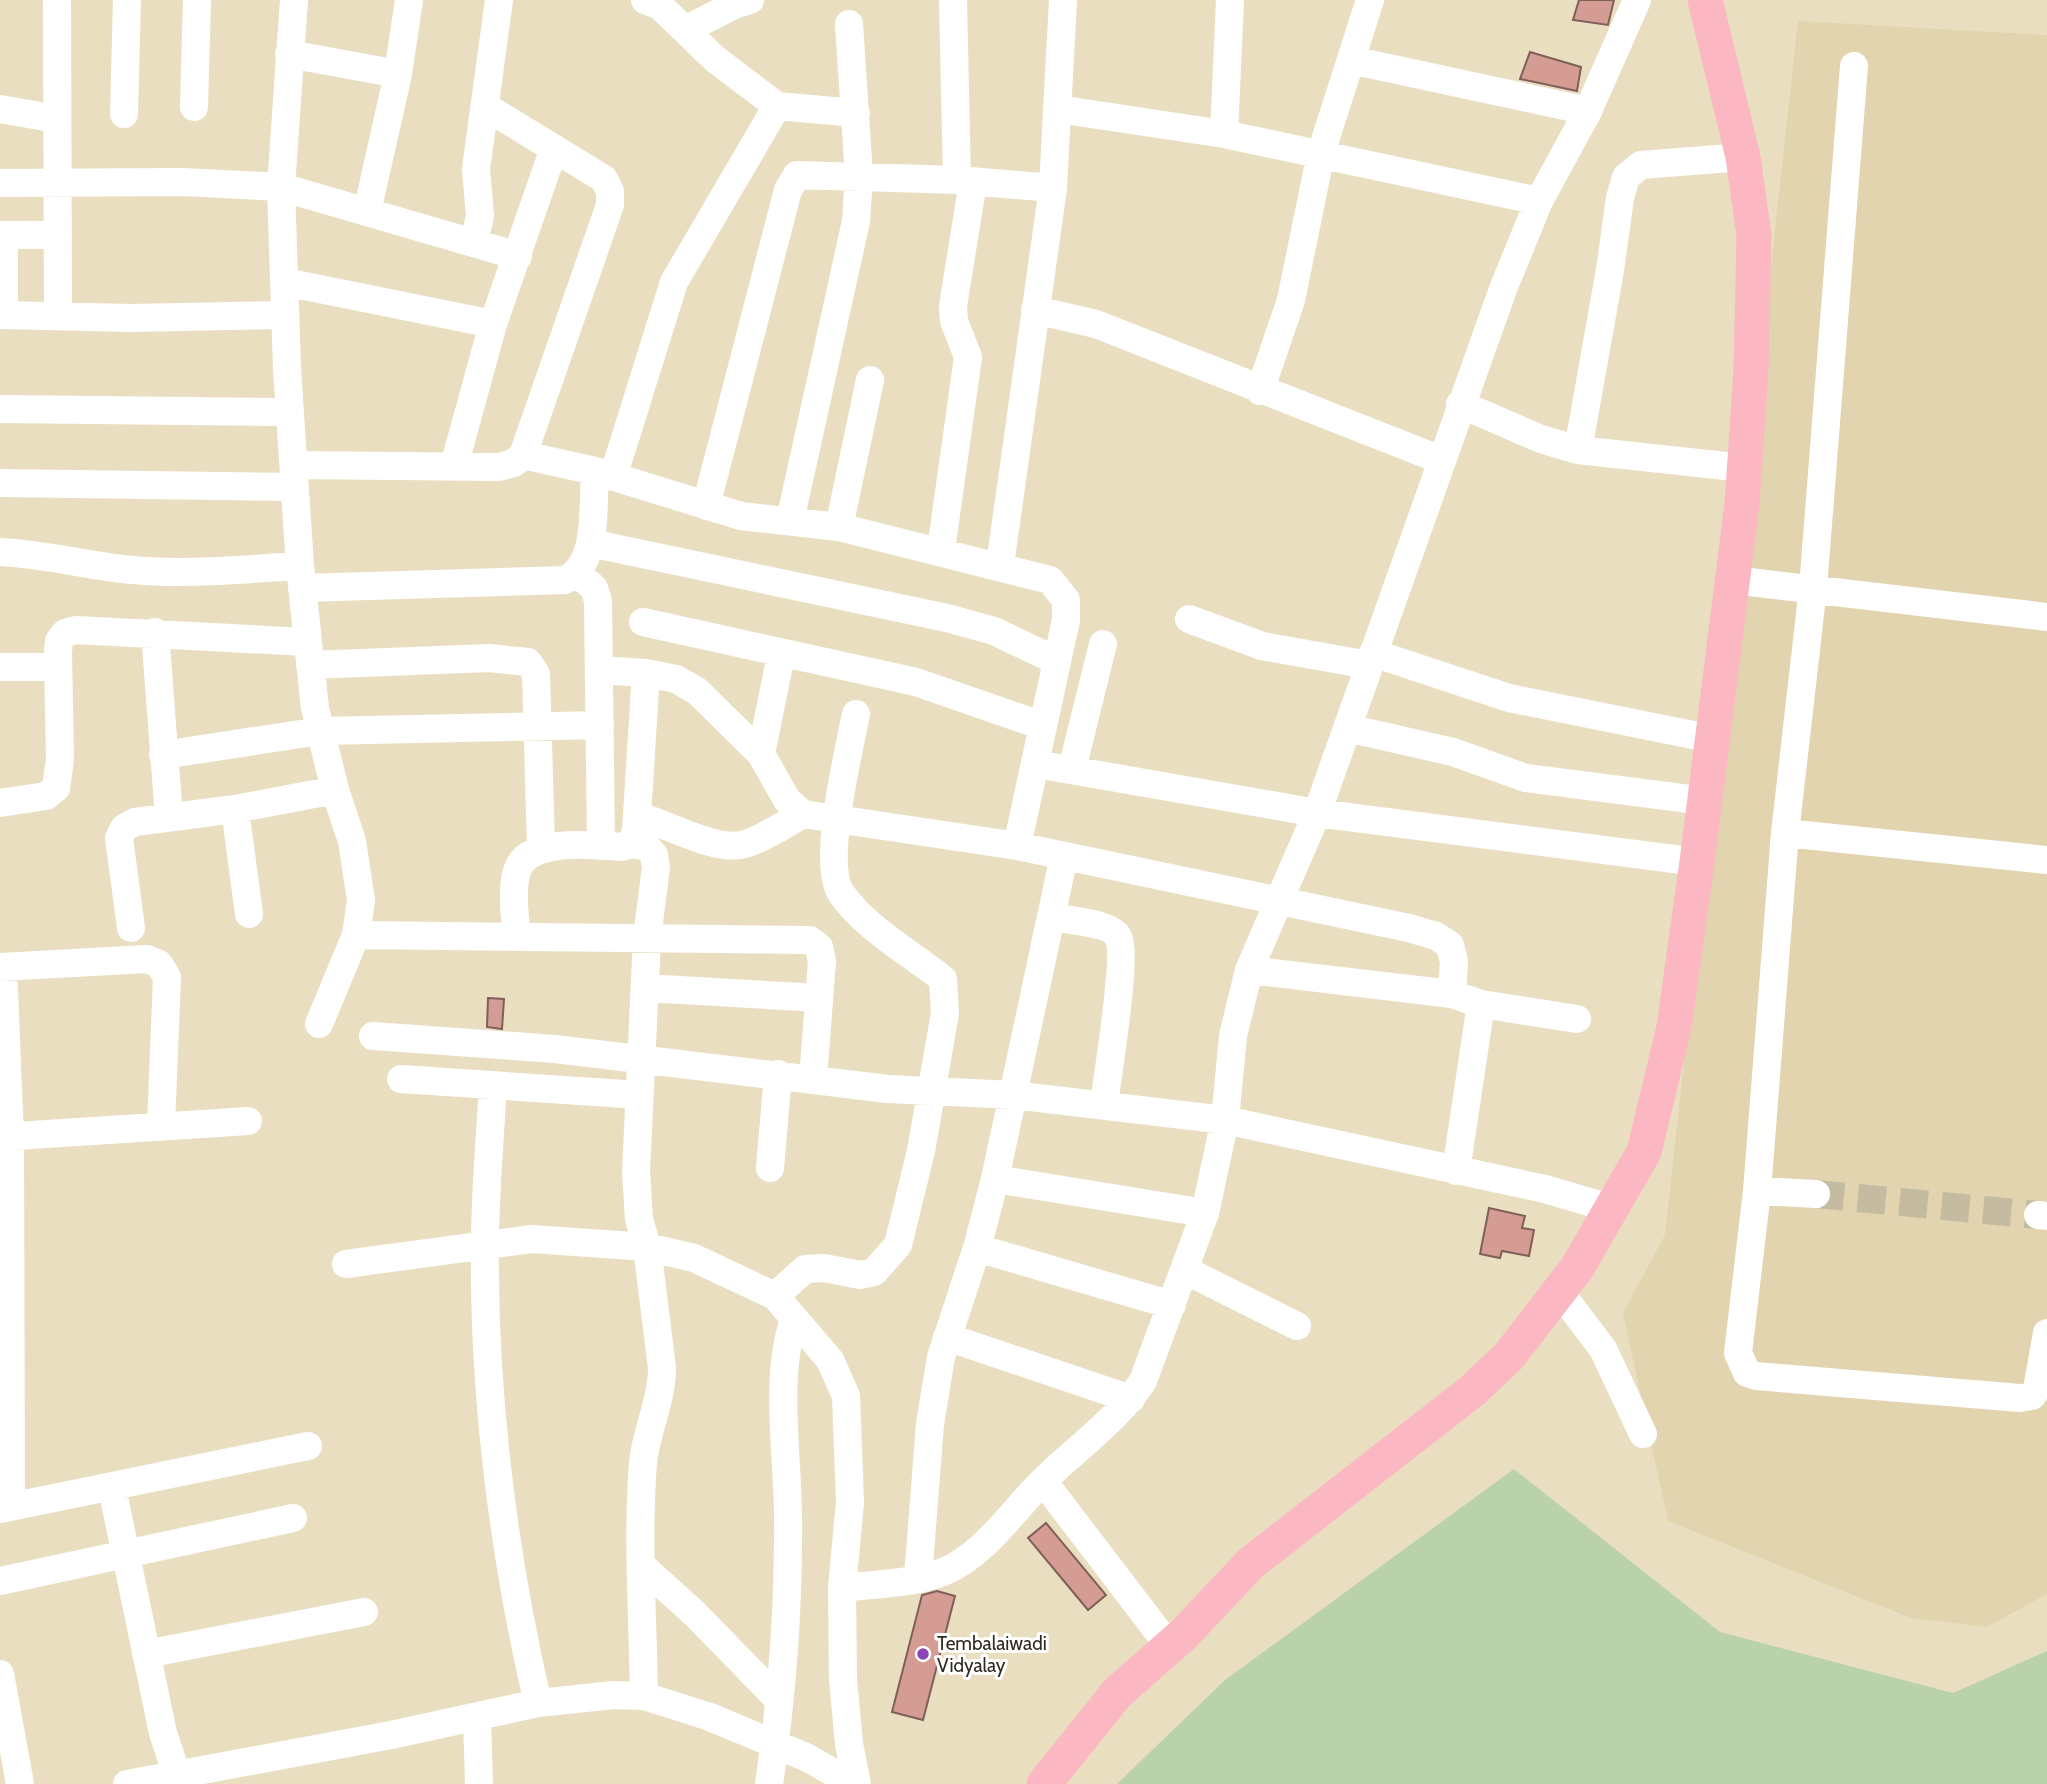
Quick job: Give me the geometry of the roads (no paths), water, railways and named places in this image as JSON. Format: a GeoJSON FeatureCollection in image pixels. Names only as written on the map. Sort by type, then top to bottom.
{"type":"FeatureCollection","features":[{"type":"Feature","properties":{"kind":"main road"},"geometry":{"type":"LineString","coordinates":[[1044,1784],[1117,1693],[1183,1635],[1251,1563],[1472,1391],[1509,1356],[1559,1291],[1613,1209],[1644,1152],[1674,1027],[1705,801],[1744,468],[1755,293],[1754,234],[1743,157],[1705,0]]}},
{"type":"Feature","properties":{"kind":"street"},"geometry":{"type":"LineString","coordinates":[[57,0],[58,316]]}},
{"type":"Feature","properties":{"kind":"street"},"geometry":{"type":"LineString","coordinates":[[124,114],[127,0]]}},
{"type":"Feature","properties":{"kind":"street"},"geometry":{"type":"LineString","coordinates":[[194,107],[197,0]]}},
{"type":"Feature","properties":{"kind":"street"},"geometry":{"type":"LineString","coordinates":[[294,0],[281,187],[284,315],[301,577],[308,654],[320,732],[358,870],[362,900],[356,935],[319,1024]]}},
{"type":"Feature","properties":{"kind":"street"},"geometry":{"type":"LineString","coordinates":[[367,212],[398,74],[410,0]]}},
{"type":"Feature","properties":{"kind":"street"},"geometry":{"type":"LineString","coordinates":[[474,243],[480,216],[477,169],[499,0]]}},
{"type":"Feature","properties":{"kind":"street"},"geometry":{"type":"LineString","coordinates":[[645,0],[699,16],[750,0]]}},
{"type":"Feature","properties":{"kind":"street"},"geometry":{"type":"LineString","coordinates":[[941,550],[968,357],[954,321],[953,306],[965,181],[953,0]]}},
{"type":"Feature","properties":{"kind":"street"},"geometry":{"type":"LineString","coordinates":[[1000,565],[1053,188],[1063,0]]}},
{"type":"Feature","properties":{"kind":"street"},"geometry":{"type":"LineString","coordinates":[[1223,134],[1230,0]]}},
{"type":"Feature","properties":{"kind":"street"},"geometry":{"type":"LineString","coordinates":[[1260,391],[1291,300],[1321,153],[1370,0]]}},
{"type":"Feature","properties":{"kind":"street"},"geometry":{"type":"LineString","coordinates":[[842,1588],[918,1578],[941,1573],[962,1562],[1131,1399],[1143,1381],[1205,1213],[1225,1120],[1233,1036],[1249,970],[1317,813],[1460,404],[1539,201],[1588,111],[1637,0]]}},
{"type":"Feature","properties":{"kind":"street"},"geometry":{"type":"LineString","coordinates":[[699,16],[721,64],[777,106],[856,113]]}},
{"type":"Feature","properties":{"kind":"street"},"geometry":{"type":"LineString","coordinates":[[790,521],[856,221],[859,176],[849,23]]}},
{"type":"Feature","properties":{"kind":"street"},"geometry":{"type":"LineString","coordinates":[[289,54],[398,74]]}},
{"type":"Feature","properties":{"kind":"street"},"geometry":{"type":"LineString","coordinates":[[1351,60],[1588,111]]}},
{"type":"Feature","properties":{"kind":"street"},"geometry":{"type":"LineString","coordinates":[[1854,66],[1813,588],[1785,833],[1757,1191],[1738,1353],[1747,1373],[1756,1376],[2020,1398],[2032,1396],[2037,1389],[2047,1333]]}},
{"type":"Feature","properties":{"kind":"street"},"geometry":{"type":"LineString","coordinates":[[578,574],[590,543],[604,474],[674,282],[777,106]]}},
{"type":"Feature","properties":{"kind":"street"},"geometry":{"type":"LineString","coordinates":[[0,484],[294,476],[454,466],[499,467],[513,463],[523,455],[610,205],[610,191],[604,179],[486,107]]}},
{"type":"Feature","properties":{"kind":"street"},"geometry":{"type":"LineString","coordinates":[[0,109],[57,120]]}},
{"type":"Feature","properties":{"kind":"street"},"geometry":{"type":"LineString","coordinates":[[1058,109],[1223,134],[1539,201]]}},
{"type":"Feature","properties":{"kind":"street"},"geometry":{"type":"LineString","coordinates":[[454,466],[493,324],[554,150]]}},
{"type":"Feature","properties":{"kind":"street"},"geometry":{"type":"LineString","coordinates":[[1578,450],[1620,198],[1626,177],[1641,165],[1743,157]]}},
{"type":"Feature","properties":{"kind":"street"},"geometry":{"type":"LineString","coordinates":[[706,506],[788,190],[797,174],[965,181],[1053,188]]}},
{"type":"Feature","properties":{"kind":"street"},"geometry":{"type":"LineString","coordinates":[[0,183],[183,182],[281,187],[518,256]]}},
{"type":"Feature","properties":{"kind":"street"},"geometry":{"type":"LineString","coordinates":[[58,235],[2,235],[2,315],[284,315]]}},
{"type":"Feature","properties":{"kind":"street"},"geometry":{"type":"LineString","coordinates":[[285,282],[493,324]]}},
{"type":"Feature","properties":{"kind":"street"},"geometry":{"type":"LineString","coordinates":[[1035,310],[1096,324],[1260,391],[1441,460]]}},
{"type":"Feature","properties":{"kind":"street"},"geometry":{"type":"LineString","coordinates":[[839,527],[870,380]]}},
{"type":"Feature","properties":{"kind":"street"},"geometry":{"type":"LineString","coordinates":[[1460,404],[1541,439],[1578,450],[1744,468]]}},
{"type":"Feature","properties":{"kind":"street"},"geometry":{"type":"LineString","coordinates":[[0,409],[289,412]]}},
{"type":"Feature","properties":{"kind":"street"},"geometry":{"type":"LineString","coordinates":[[523,455],[604,474],[741,516],[839,527],[941,550],[1050,580],[1066,600],[1057,660],[1017,846]]}},
{"type":"Feature","properties":{"kind":"street"},"geometry":{"type":"LineString","coordinates":[[590,543],[947,618],[994,632],[1057,660]]}},
{"type":"Feature","properties":{"kind":"street"},"geometry":{"type":"LineString","coordinates":[[0,552],[36,554],[123,569],[301,577],[550,583],[578,574]]}},
{"type":"Feature","properties":{"kind":"street"},"geometry":{"type":"LineString","coordinates":[[578,574],[594,588],[598,601],[601,846]]}},
{"type":"Feature","properties":{"kind":"street"},"geometry":{"type":"LineString","coordinates":[[1732,580],[2047,617]]}},
{"type":"Feature","properties":{"kind":"street"},"geometry":{"type":"LineString","coordinates":[[1189,619],[1262,646],[1371,659],[1509,698],[1713,739]]}},
{"type":"Feature","properties":{"kind":"street"},"geometry":{"type":"LineString","coordinates":[[643,622],[782,655],[916,682],[1043,726]]}},
{"type":"Feature","properties":{"kind":"street"},"geometry":{"type":"LineString","coordinates":[[0,803],[46,796],[56,788],[60,759],[59,641],[65,633],[76,630],[155,632],[308,654],[489,658],[528,662],[537,674],[541,848]]}},
{"type":"Feature","properties":{"kind":"street"},"geometry":{"type":"LineString","coordinates":[[155,632],[169,817]]}},
{"type":"Feature","properties":{"kind":"street"},"geometry":{"type":"LineString","coordinates":[[1072,769],[1103,644]]}},
{"type":"Feature","properties":{"kind":"street"},"geometry":{"type":"LineString","coordinates":[[761,754],[782,655]]}},
{"type":"Feature","properties":{"kind":"street"},"geometry":{"type":"LineString","coordinates":[[0,667],[58,667]]}},
{"type":"Feature","properties":{"kind":"street"},"geometry":{"type":"LineString","coordinates":[[599,670],[646,673],[676,680],[697,691],[761,754],[787,800],[803,814],[1017,846],[1436,936],[1450,945],[1454,962],[1452,994]]}},
{"type":"Feature","properties":{"kind":"street"},"geometry":{"type":"LineString","coordinates":[[632,844],[637,816],[646,673]]}},
{"type":"Feature","properties":{"kind":"street"},"geometry":{"type":"LineString","coordinates":[[775,1296],[805,1269],[824,1268],[860,1275],[874,1272],[898,1245],[921,1151],[945,1013],[943,979],[863,917],[839,890],[834,869],[836,821],[856,714]]}},
{"type":"Feature","properties":{"kind":"street"},"geometry":{"type":"LineString","coordinates":[[163,755],[320,732],[600,726]]}},
{"type":"Feature","properties":{"kind":"street"},"geometry":{"type":"LineString","coordinates":[[1347,728],[1453,751],[1527,778],[1705,801]]}},
{"type":"Feature","properties":{"kind":"street"},"geometry":{"type":"LineString","coordinates":[[1035,764],[1317,813],[1697,862]]}},
{"type":"Feature","properties":{"kind":"street"},"geometry":{"type":"LineString","coordinates":[[131,928],[119,838],[124,828],[135,822],[235,809],[335,790]]}},
{"type":"Feature","properties":{"kind":"street"},"geometry":{"type":"LineString","coordinates":[[235,809],[249,914]]}},
{"type":"Feature","properties":{"kind":"street"},"geometry":{"type":"LineString","coordinates":[[637,816],[722,846],[734,846],[747,844],[803,814]]}},
{"type":"Feature","properties":{"kind":"street"},"geometry":{"type":"LineString","coordinates":[[1785,833],[2047,860]]}},
{"type":"Feature","properties":{"kind":"street"},"geometry":{"type":"LineString","coordinates":[[517,937],[514,889],[517,869],[541,848],[622,847],[632,844],[646,846],[654,855],[656,867],[647,938],[636,1171],[639,1219],[647,1247],[656,1308],[662,1386],[644,1459],[643,1696]]}},
{"type":"Feature","properties":{"kind":"street"},"geometry":{"type":"LineString","coordinates":[[918,1578],[930,1424],[947,1337],[977,1248],[995,1180],[1064,856]]}},
{"type":"Feature","properties":{"kind":"street"},"geometry":{"type":"LineString","coordinates":[[1051,917],[1108,928],[1118,936],[1121,950],[1104,1105]]}},
{"type":"Feature","properties":{"kind":"street"},"geometry":{"type":"LineString","coordinates":[[356,935],[810,940],[819,947],[822,961],[813,1079]]}},
{"type":"Feature","properties":{"kind":"street"},"geometry":{"type":"LineString","coordinates":[[161,1126],[167,978],[159,964],[147,959],[1,967],[5,1137],[6,1507],[112,1488],[308,1446]]}},
{"type":"Feature","properties":{"kind":"street"},"geometry":{"type":"LineString","coordinates":[[1249,970],[1452,994],[1481,1004],[1577,1019]]}},
{"type":"Feature","properties":{"kind":"street"},"geometry":{"type":"LineString","coordinates":[[645,988],[819,999]]}},
{"type":"Feature","properties":{"kind":"street"},"geometry":{"type":"LineString","coordinates":[[1456,1171],[1481,1004]]}},
{"type":"Feature","properties":{"kind":"street"},"geometry":{"type":"LineString","coordinates":[[373,1036],[643,1059],[930,1091],[1013,1095],[1225,1120],[1545,1189],[1613,1209]]}},
{"type":"Feature","properties":{"kind":"street"},"geometry":{"type":"LineString","coordinates":[[770,1168],[778,1074]]}},
{"type":"Feature","properties":{"kind":"street"},"geometry":{"type":"LineString","coordinates":[[401,1079],[639,1096]]}},
{"type":"Feature","properties":{"kind":"street"},"geometry":{"type":"LineString","coordinates":[[493,1086],[485,1245],[488,1353],[497,1454],[520,1628],[538,1703]]}},
{"type":"Feature","properties":{"kind":"street"},"geometry":{"type":"LineString","coordinates":[[5,1137],[248,1121]]}},
{"type":"Feature","properties":{"kind":"street"},"geometry":{"type":"LineString","coordinates":[[995,1180],[1205,1213]]}},
{"type":"Feature","properties":{"kind":"street"},"geometry":{"type":"LineString","coordinates":[[1757,1191],[1816,1194]]}},
{"type":"Feature","properties":{"kind":"street"},"geometry":{"type":"LineString","coordinates":[[346,1264],[533,1239],[647,1247],[694,1258],[775,1296],[830,1360],[846,1395],[850,1502],[842,1588],[843,1679],[855,1784]]}},
{"type":"Feature","properties":{"kind":"street"},"geometry":{"type":"LineString","coordinates":[[977,1248],[1172,1305]]}},
{"type":"Feature","properties":{"kind":"street"},"geometry":{"type":"LineString","coordinates":[[1185,1270],[1297,1326]]}},
{"type":"Feature","properties":{"kind":"street"},"geometry":{"type":"LineString","coordinates":[[1559,1291],[1603,1349],[1643,1434]]}},
{"type":"Feature","properties":{"kind":"street"},"geometry":{"type":"LineString","coordinates":[[769,1784],[774,1746],[788,1519],[785,1371],[787,1342],[794,1320]]}},
{"type":"Feature","properties":{"kind":"street"},"geometry":{"type":"LineString","coordinates":[[947,1337],[1131,1399]]}},
{"type":"Feature","properties":{"kind":"street"},"geometry":{"type":"LineString","coordinates":[[1043,1481],[1169,1646]]}},
{"type":"Feature","properties":{"kind":"street"},"geometry":{"type":"LineString","coordinates":[[112,1488],[163,1733],[177,1775]]}},
{"type":"Feature","properties":{"kind":"street"},"geometry":{"type":"LineString","coordinates":[[0,1581],[293,1518]]}},
{"type":"Feature","properties":{"kind":"street"},"geometry":{"type":"LineString","coordinates":[[642,1566],[695,1614],[777,1698]]}},
{"type":"Feature","properties":{"kind":"street"},"geometry":{"type":"LineString","coordinates":[[146,1654],[364,1612]]}},
{"type":"Feature","properties":{"kind":"street"},"geometry":{"type":"LineString","coordinates":[[0,1674],[20,1784]]}},
{"type":"Feature","properties":{"kind":"street"},"geometry":{"type":"LineString","coordinates":[[127,1784],[538,1703],[614,1695],[643,1696],[710,1717],[808,1758],[855,1784]]}},
{"type":"Feature","properties":{"kind":"street"},"geometry":{"type":"LineString","coordinates":[[472,1783],[477,1717]]}},
{"type":"Feature","properties":{"kind":"tunnel"},"geometry":{"type":"LineString","coordinates":[[1816,1194],[2038,1215]]}},
{"type":"Feature","properties":{"kind":"place","name":"Tembalaiwadi Vidyalay"},"geometry":{"type":"Point","coordinates":[923,1654]}}]}
